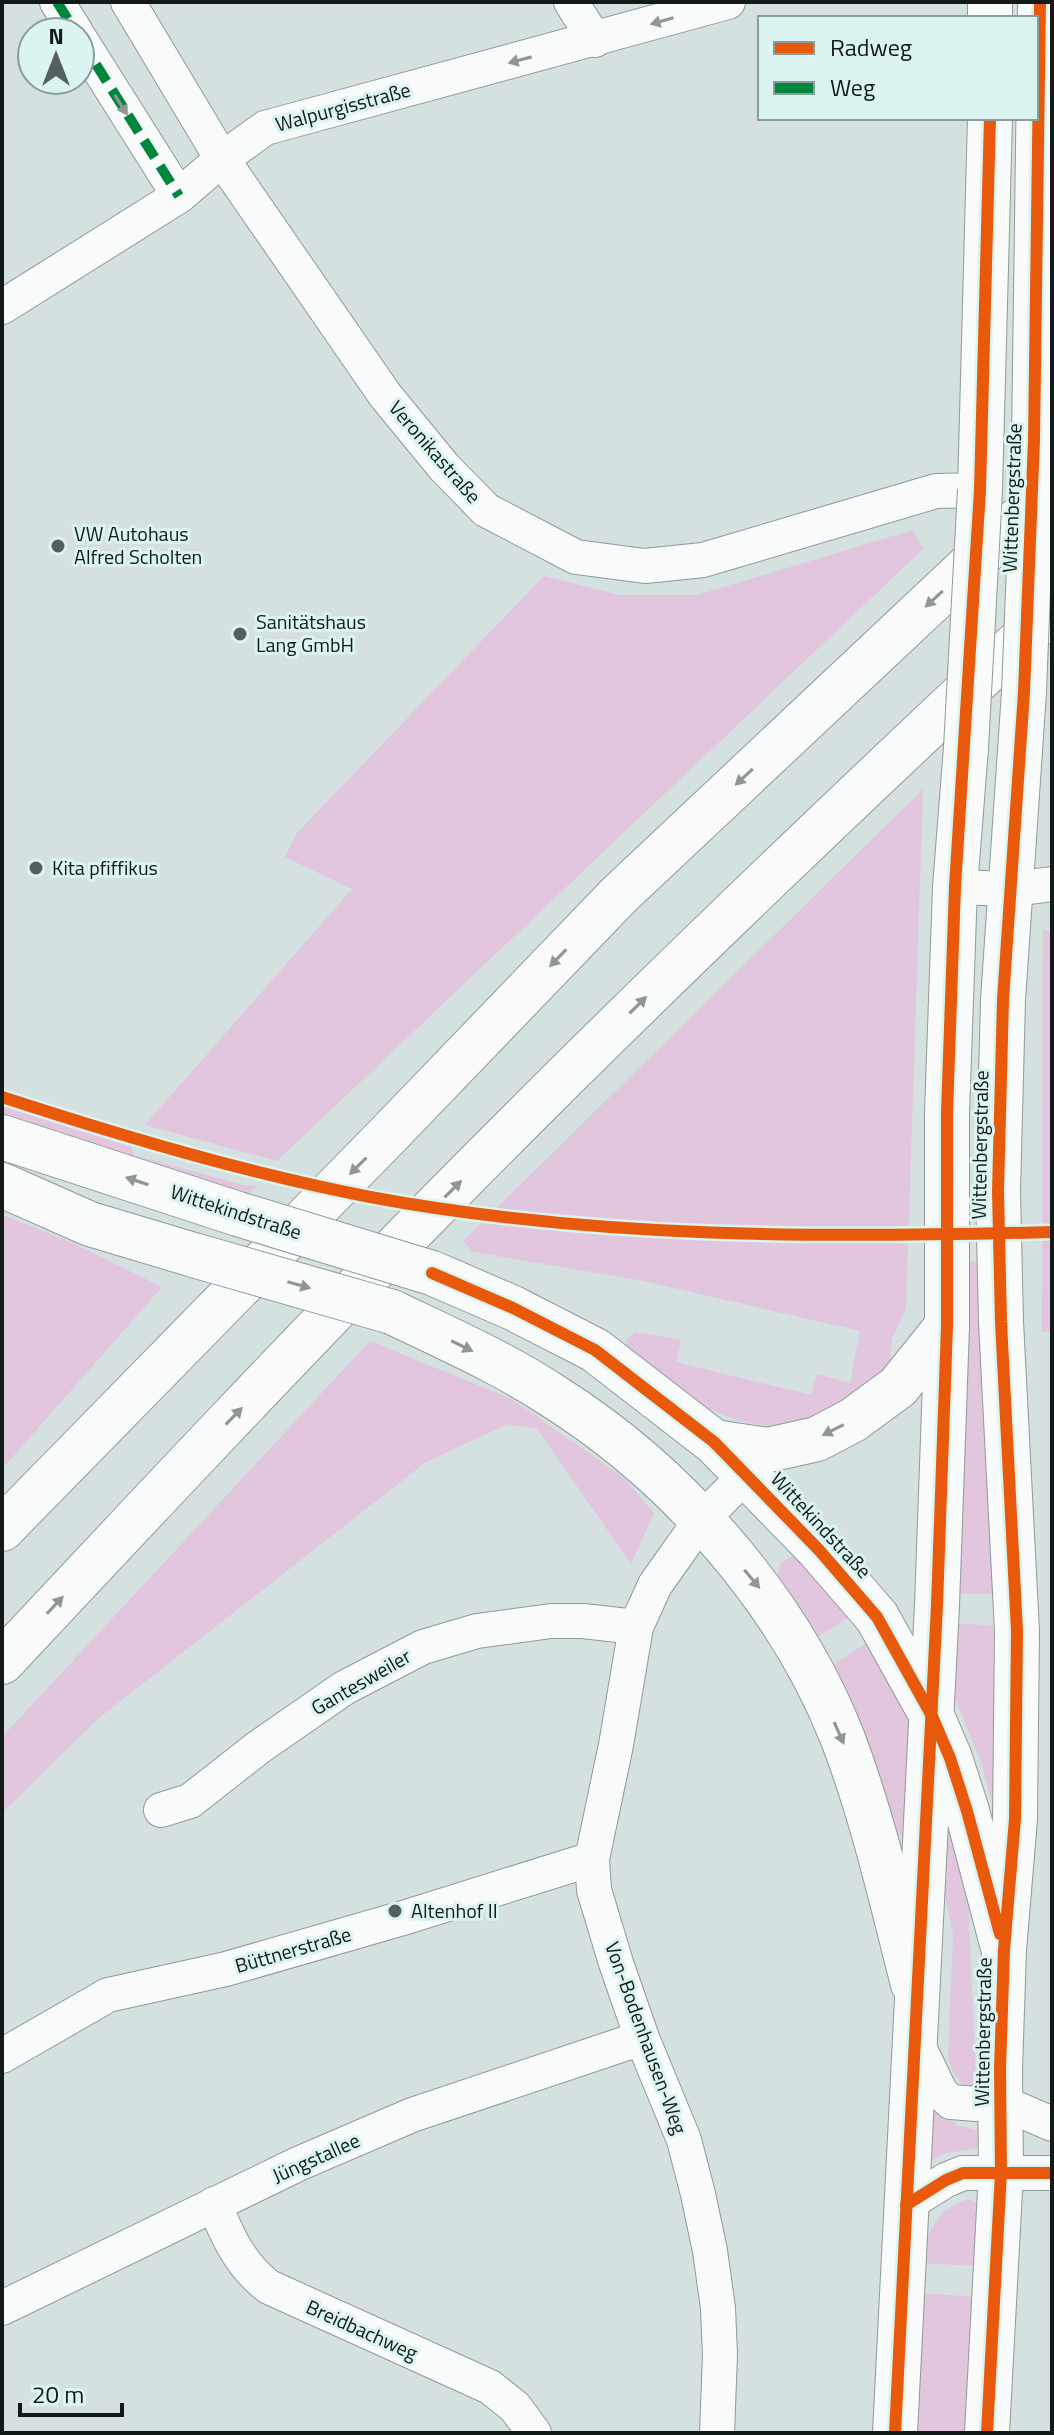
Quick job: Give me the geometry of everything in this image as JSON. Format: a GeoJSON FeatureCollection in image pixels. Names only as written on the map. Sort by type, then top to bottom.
{"type":"FeatureCollection","features":[{"type":"Feature","properties":{"kind":"main road","name":"Wittenbergstraße"},"geometry":{"type":"LineString","coordinates":[[987,2433],[1001,2172],[1004,1950],[1015,1819],[1017,1631],[1001,1322],[998,1191],[1003,1000],[1032,887],[1024,692],[1034,440],[1040,2]]}},
{"type":"Feature","properties":{"kind":"main road","name":"Wittenbergstraße"},"geometry":{"type":"LineString","coordinates":[[895,2433],[932,1716],[947,1326],[947,1113],[955,887],[980,490],[990,120]]}},
{"type":"Feature","properties":{"kind":"main road"},"geometry":{"type":"LineString","coordinates":[[2,1529],[619,895],[1052,488]]}},
{"type":"Feature","properties":{"kind":"main road"},"geometry":{"type":"LineString","coordinates":[[2,1662],[236,1413],[462,1180],[702,941],[1052,611]]}},
{"type":"Feature","properties":{"kind":"main road","name":"Wittekindstraße"},"geometry":{"type":"LineString","coordinates":[[2,1137],[432,1273],[513,1308],[595,1350],[714,1442],[819,1550],[877,1617],[932,1716],[950,1758],[1004,1950]]}},
{"type":"Feature","properties":{"kind":"main road"},"geometry":{"type":"LineString","coordinates":[[2,1185],[90,1224],[392,1312],[553,1395],[627,1447],[701,1520],[759,1586],[806,1663],[842,1737],[879,1848],[916,2022]]}},
{"type":"Feature","properties":{"kind":"main road"},"geometry":{"type":"LineString","coordinates":[[714,1442],[768,1450],[817,1439],[853,1420],[898,1387],[947,1326]]}},
{"type":"Feature","properties":{"kind":"street","name":"Veronikastraße"},"geometry":{"type":"LineString","coordinates":[[128,2],[222,159],[385,395],[444,467],[486,510],[576,557],[645,566],[703,560],[936,491],[980,490]]}},
{"type":"Feature","properties":{"kind":"street"},"geometry":{"type":"LineString","coordinates":[[571,2],[595,40]]}},
{"type":"Feature","properties":{"kind":"street","name":"Walpurgisstraße"},"geometry":{"type":"LineString","coordinates":[[2,307],[179,196],[265,128],[728,2]]}},
{"type":"Feature","properties":{"kind":"street"},"geometry":{"type":"LineString","coordinates":[[96,64],[179,196]]}},
{"type":"Feature","properties":{"kind":"street"},"geometry":{"type":"LineString","coordinates":[[955,887],[1032,887]]}},
{"type":"Feature","properties":{"kind":"street","name":"Wittekindstraße"},"geometry":{"type":"LineString","coordinates":[[701,1520],[746,1475]]}},
{"type":"Feature","properties":{"kind":"street","name":"Von-Bodenhausen-Weg"},"geometry":{"type":"LineString","coordinates":[[701,1520],[655,1585],[636,1627],[592,1859],[594,1890],[616,1963],[642,2038],[684,2140],[710,2251],[718,2308],[720,2355],[717,2433]]}},
{"type":"Feature","properties":{"kind":"street","name":"Gantesweiler"},"geometry":{"type":"LineString","coordinates":[[161,1810],[190,1801],[259,1747],[344,1688],[423,1647],[477,1631],[551,1621],[636,1627]]}},
{"type":"Feature","properties":{"kind":"street","name":"Büttnerstraße"},"geometry":{"type":"LineString","coordinates":[[2,2056],[108,1995],[226,1969],[592,1859]]}},
{"type":"Feature","properties":{"kind":"street","name":"Wittenbergstraße"},"geometry":{"type":"LineString","coordinates":[[916,2022],[941,2093],[951,2102],[977,2104],[996,2083],[1001,2086]]}},
{"type":"Feature","properties":{"kind":"street","name":"Jüngstallee"},"geometry":{"type":"LineString","coordinates":[[2,2308],[298,2164],[412,2115],[642,2038]]}},
{"type":"Feature","properties":{"kind":"street"},"geometry":{"type":"LineString","coordinates":[[1001,2086],[1052,2124]]}},
{"type":"Feature","properties":{"kind":"street"},"geometry":{"type":"LineString","coordinates":[[906,2205],[963,2173],[1052,2173]]}},
{"type":"Feature","properties":{"kind":"street","name":"Breidbachweg"},"geometry":{"type":"LineString","coordinates":[[214,2204],[234,2249],[251,2273],[269,2287],[490,2387],[515,2407],[534,2433]]}},
{"type":"Feature","properties":{"kind":"shaded area"},"geometry":{"type":"Polygon","coordinates":[[[913,530],[923,549],[277,1161],[145,1125],[352,889],[285,857],[296,834],[544,576],[619,595],[697,595],[913,530]]]}},
{"type":"Feature","properties":{"kind":"shaded area"},"geometry":{"type":"Polygon","coordinates":[[[923,789],[906,1308],[892,1339],[890,1370],[830,1414],[801,1424],[774,1426],[748,1423],[722,1414],[673,1388],[627,1355],[627,1339],[635,1332],[681,1340],[676,1362],[811,1395],[817,1374],[850,1383],[860,1331],[639,1280],[473,1252],[463,1241],[923,789]]]}},
{"type":"Feature","properties":{"kind":"shaded area"},"geometry":{"type":"Polygon","coordinates":[[[1043,928],[1052,934],[1052,1331],[1042,1332],[1043,928]]]}},
{"type":"Feature","properties":{"kind":"shaded area"},"geometry":{"type":"Polygon","coordinates":[[[2,1105],[131,1147],[134,1155],[243,1185],[257,1186],[241,1200],[2,1126],[2,1105]]]}},
{"type":"Feature","properties":{"kind":"shaded area"},"geometry":{"type":"Polygon","coordinates":[[[2,1215],[69,1241],[162,1287],[2,1469],[2,1215]]]}},
{"type":"Feature","properties":{"kind":"shaded area"},"geometry":{"type":"Polygon","coordinates":[[[969,1261],[983,1261],[994,1594],[955,1593],[970,1306],[969,1261]]]}},
{"type":"Feature","properties":{"kind":"shaded area"},"geometry":{"type":"Polygon","coordinates":[[[370,1341],[512,1399],[624,1478],[654,1513],[631,1564],[537,1429],[508,1424],[426,1462],[99,1718],[2,1813],[2,1737],[370,1341]]]}},
{"type":"Feature","properties":{"kind":"shaded area"},"geometry":{"type":"Polygon","coordinates":[[[796,1556],[852,1615],[812,1641],[790,1607],[779,1580],[779,1569],[784,1561],[796,1556]]]}},
{"type":"Feature","properties":{"kind":"shaded area"},"geometry":{"type":"Polygon","coordinates":[[[955,1624],[995,1625],[996,1798],[991,1799],[981,1762],[950,1686],[955,1624]]]}},
{"type":"Feature","properties":{"kind":"shaded area"},"geometry":{"type":"Polygon","coordinates":[[[871,1640],[911,1712],[903,1837],[896,1835],[827,1669],[871,1640]]]}},
{"type":"Feature","properties":{"kind":"shaded area"},"geometry":{"type":"Polygon","coordinates":[[[944,1813],[951,1814],[968,1895],[974,2087],[964,2087],[952,2070],[948,2056],[953,1934],[942,1866],[944,1813]]]}},
{"type":"Feature","properties":{"kind":"shaded area"},"geometry":{"type":"Polygon","coordinates":[[[935,2108],[959,2126],[977,2130],[978,2146],[946,2153],[928,2162],[928,2109],[935,2108]]]}},
{"type":"Feature","properties":{"kind":"shaded area"},"geometry":{"type":"Polygon","coordinates":[[[968,2199],[979,2204],[979,2266],[920,2263],[930,2232],[941,2216],[957,2203],[968,2199]]]}},
{"type":"Feature","properties":{"kind":"shaded area"},"geometry":{"type":"Polygon","coordinates":[[[918,2293],[977,2297],[969,2433],[912,2433],[918,2293]]]}},
{"type":"Feature","properties":{"kind":"marked path"},"geometry":{"type":"LineString","coordinates":[[57,2],[66,16]]}},
{"type":"Feature","properties":{"kind":"marked path"},"geometry":{"type":"LineString","coordinates":[[96,64],[179,196]]}},
{"type":"Feature","properties":{"kind":"cycle path"},"geometry":{"type":"LineString","coordinates":[[987,2433],[1001,2172],[1004,1950],[1015,1819],[1017,1631],[1001,1322],[998,1191],[1003,1000],[1024,692],[1034,440],[1040,2]]}},
{"type":"Feature","properties":{"kind":"cycle path"},"geometry":{"type":"LineString","coordinates":[[895,2433],[937,1605],[947,1326],[947,1113],[955,887],[980,490],[990,120]]}},
{"type":"Feature","properties":{"kind":"cycle path"},"geometry":{"type":"LineString","coordinates":[[2,1097],[231,1165],[370,1197],[455,1211],[540,1221],[710,1232],[796,1235],[1052,1232]]}},
{"type":"Feature","properties":{"kind":"cycle path"},"geometry":{"type":"LineString","coordinates":[[432,1273],[513,1308],[595,1350],[714,1442],[819,1550],[877,1617],[932,1716],[950,1758],[1000,1934]]}},
{"type":"Feature","properties":{"kind":"cycle path"},"geometry":{"type":"LineString","coordinates":[[906,2205],[963,2173],[1052,2173]]}},
{"type":"Feature","properties":{"kind":"place","name":"VW Autohaus Alfred Scholten"},"geometry":{"type":"Point","coordinates":[58,546]}},
{"type":"Feature","properties":{"kind":"place","name":"Sanitätshaus Lang GmbH"},"geometry":{"type":"Point","coordinates":[240,634]}},
{"type":"Feature","properties":{"kind":"place","name":"Kita pfiffikus"},"geometry":{"type":"Point","coordinates":[36,868]}},
{"type":"Feature","properties":{"kind":"place","name":"Altenhof II"},"geometry":{"type":"Point","coordinates":[395,1911]}}]}
